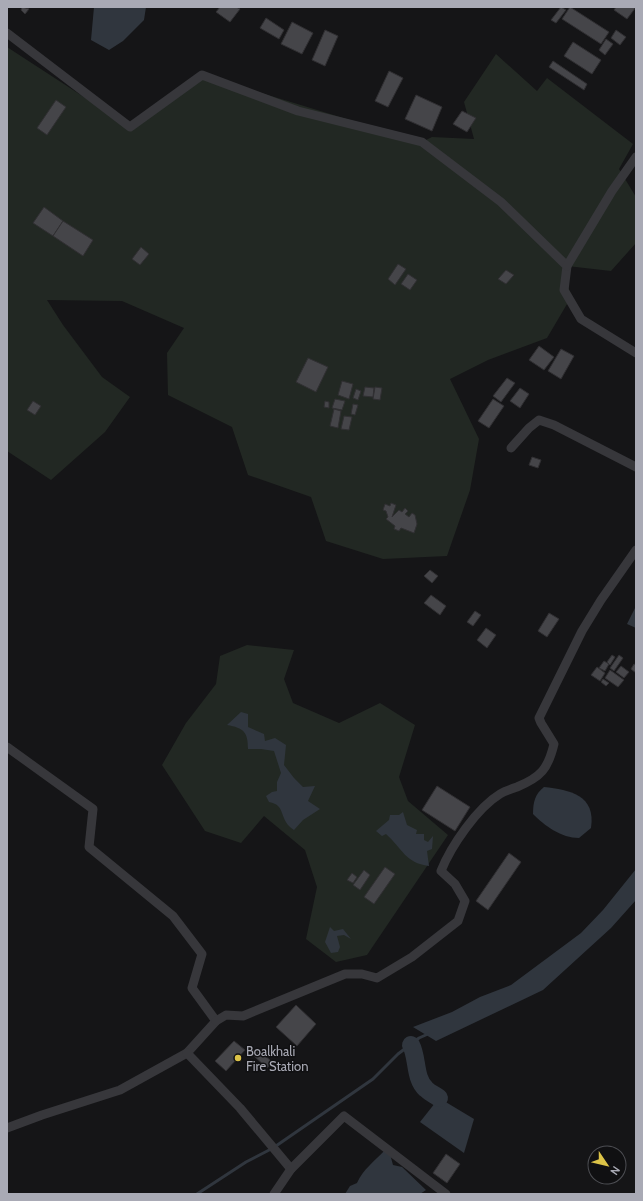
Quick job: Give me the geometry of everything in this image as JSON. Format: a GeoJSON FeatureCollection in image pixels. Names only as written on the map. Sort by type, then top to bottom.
{"type":"FeatureCollection","features":[{"type":"Feature","properties":{"kind":"street"},"geometry":{"type":"LineString","coordinates":[[7,33],[130,127],[202,75],[298,111],[422,142],[501,202],[567,266]]}},
{"type":"Feature","properties":{"kind":"street"},"geometry":{"type":"LineString","coordinates":[[636,157],[612,191],[567,266],[564,290],[581,319],[636,353]]}},
{"type":"Feature","properties":{"kind":"street"},"geometry":{"type":"LineString","coordinates":[[511,448],[529,428],[539,420],[554,425],[636,467]]}},
{"type":"Feature","properties":{"kind":"street"},"geometry":{"type":"LineString","coordinates":[[7,1128],[120,1090],[187,1053],[216,1021],[226,1016],[243,1016],[345,974],[362,974],[377,978],[412,958],[458,921],[465,901],[455,884],[441,871],[447,857],[479,812],[500,794],[531,781],[544,770],[551,760],[554,744],[540,724],[540,718],[582,631],[601,600],[636,550]]}},
{"type":"Feature","properties":{"kind":"street"},"geometry":{"type":"LineString","coordinates":[[7,748],[93,809],[88,847],[173,916],[202,954],[192,988],[216,1021]]}},
{"type":"Feature","properties":{"kind":"street"},"geometry":{"type":"LineString","coordinates":[[187,1053],[240,1108],[290,1169]]}},
{"type":"Feature","properties":{"kind":"street"},"geometry":{"type":"LineString","coordinates":[[274,1194],[290,1169],[344,1116],[446,1194]]}},
{"type":"Feature","properties":{"kind":"shaded area"},"geometry":{"type":"Polygon","coordinates":[[[94,7],[146,7],[144,20],[123,41],[109,50],[91,40],[94,7]]]}},
{"type":"Feature","properties":{"kind":"shaded area"},"geometry":{"type":"Polygon","coordinates":[[[7,47],[130,127],[202,75],[422,142],[432,137],[474,139],[464,102],[496,54],[537,91],[547,78],[633,144],[619,169],[636,197],[636,243],[611,271],[567,266],[570,299],[547,338],[488,360],[450,379],[479,439],[470,490],[447,556],[383,559],[326,541],[311,497],[248,475],[232,427],[168,395],[167,353],[184,328],[122,301],[47,300],[63,325],[102,377],[130,397],[105,432],[51,480],[7,451],[7,47]]]}},
{"type":"Feature","properties":{"kind":"shaded area"},"geometry":{"type":"Polygon","coordinates":[[[636,606],[636,628],[627,624],[636,606]]]}},
{"type":"Feature","properties":{"kind":"shaded area"},"geometry":{"type":"Polygon","coordinates":[[[247,645],[294,650],[284,679],[293,703],[339,723],[380,703],[415,725],[399,777],[408,801],[448,835],[367,955],[336,962],[306,939],[317,887],[305,850],[264,816],[241,843],[205,831],[162,765],[186,723],[216,684],[220,656],[247,645]]]}},
{"type":"Feature","properties":{"kind":"shaded area"},"geometry":{"type":"Polygon","coordinates":[[[241,712],[248,714],[248,727],[264,734],[265,741],[275,738],[286,745],[284,765],[303,787],[315,786],[308,801],[320,809],[303,820],[294,830],[286,822],[278,806],[269,802],[266,796],[277,791],[277,782],[281,773],[274,751],[248,749],[247,738],[244,732],[241,729],[227,725],[241,712]]]}},
{"type":"Feature","properties":{"kind":"shaded area"},"geometry":{"type":"Polygon","coordinates":[[[544,787],[572,793],[585,801],[589,808],[591,817],[591,828],[579,838],[566,836],[548,827],[533,814],[533,806],[538,792],[544,787]]]}},
{"type":"Feature","properties":{"kind":"shaded area"},"geometry":{"type":"Polygon","coordinates":[[[403,812],[407,825],[417,830],[416,834],[424,834],[424,840],[428,842],[433,836],[432,849],[427,851],[429,866],[414,862],[404,854],[386,834],[382,836],[376,831],[389,820],[390,815],[399,815],[403,812]]]}},
{"type":"Feature","properties":{"kind":"shaded area"},"geometry":{"type":"Polygon","coordinates":[[[636,869],[636,900],[611,928],[543,990],[436,1041],[413,1027],[452,1012],[480,997],[511,985],[581,933],[603,910],[636,869]]]}},
{"type":"Feature","properties":{"kind":"shaded area"},"geometry":{"type":"Polygon","coordinates":[[[330,927],[334,931],[343,929],[351,939],[344,935],[337,936],[340,947],[338,952],[331,953],[325,942],[330,927]]]}},
{"type":"Feature","properties":{"kind":"shaded area"},"geometry":{"type":"Polygon","coordinates":[[[439,1098],[474,1119],[464,1153],[420,1122],[439,1098]]]}},
{"type":"Feature","properties":{"kind":"shaded area"},"geometry":{"type":"Polygon","coordinates":[[[385,1150],[390,1154],[393,1165],[402,1167],[426,1190],[420,1194],[345,1194],[350,1186],[357,1183],[366,1169],[385,1150]]]}},
{"type":"Feature","properties":{"kind":"building"},"geometry":{"type":"Polygon","coordinates":[[[22,7],[29,9],[25,14],[21,10],[22,7]]]}},
{"type":"Feature","properties":{"kind":"building"},"geometry":{"type":"Polygon","coordinates":[[[220,7],[236,7],[240,9],[230,22],[216,12],[220,7]]]}},
{"type":"Feature","properties":{"kind":"building"},"geometry":{"type":"Polygon","coordinates":[[[561,7],[566,10],[556,23],[551,20],[561,7]]]}},
{"type":"Feature","properties":{"kind":"building"},"geometry":{"type":"Polygon","coordinates":[[[570,7],[609,32],[601,44],[562,19],[570,7]]]}},
{"type":"Feature","properties":{"kind":"building"},"geometry":{"type":"Polygon","coordinates":[[[616,7],[636,7],[627,19],[614,10],[616,7]]]}},
{"type":"Feature","properties":{"kind":"building"},"geometry":{"type":"Polygon","coordinates":[[[266,18],[284,30],[279,39],[260,28],[266,18]]]}},
{"type":"Feature","properties":{"kind":"building"},"geometry":{"type":"Polygon","coordinates":[[[292,22],[313,33],[302,54],[281,44],[292,22]]]}},
{"type":"Feature","properties":{"kind":"building"},"geometry":{"type":"Polygon","coordinates":[[[325,30],[338,36],[325,66],[312,60],[325,30]]]}},
{"type":"Feature","properties":{"kind":"building"},"geometry":{"type":"Polygon","coordinates":[[[616,30],[626,37],[620,45],[611,38],[616,30]]]}},
{"type":"Feature","properties":{"kind":"building"},"geometry":{"type":"Polygon","coordinates":[[[606,39],[613,44],[605,55],[599,50],[606,39]]]}},
{"type":"Feature","properties":{"kind":"building"},"geometry":{"type":"Polygon","coordinates":[[[573,42],[601,60],[592,74],[564,56],[573,42]]]}},
{"type":"Feature","properties":{"kind":"building"},"geometry":{"type":"Polygon","coordinates":[[[553,61],[587,84],[584,90],[549,67],[553,61]]]}},
{"type":"Feature","properties":{"kind":"building"},"geometry":{"type":"Polygon","coordinates":[[[389,71],[403,78],[388,107],[375,101],[389,71]]]}},
{"type":"Feature","properties":{"kind":"building"},"geometry":{"type":"Polygon","coordinates":[[[416,95],[442,107],[432,131],[405,119],[416,95]]]}},
{"type":"Feature","properties":{"kind":"building"},"geometry":{"type":"Polygon","coordinates":[[[56,100],[66,107],[47,135],[37,128],[56,100]]]}},
{"type":"Feature","properties":{"kind":"building"},"geometry":{"type":"Polygon","coordinates":[[[462,111],[476,118],[467,132],[453,124],[462,111]]]}},
{"type":"Feature","properties":{"kind":"building"},"geometry":{"type":"Polygon","coordinates":[[[44,207],[63,221],[53,236],[33,223],[44,207]]]}},
{"type":"Feature","properties":{"kind":"building"},"geometry":{"type":"Polygon","coordinates":[[[63,221],[93,240],[83,256],[53,236],[63,221]]]}},
{"type":"Feature","properties":{"kind":"building"},"geometry":{"type":"Polygon","coordinates":[[[141,247],[149,254],[140,265],[132,259],[141,247]]]}},
{"type":"Feature","properties":{"kind":"building"},"geometry":{"type":"Polygon","coordinates":[[[398,264],[406,269],[395,285],[388,279],[398,264]]]}},
{"type":"Feature","properties":{"kind":"building"},"geometry":{"type":"Polygon","coordinates":[[[506,270],[514,275],[506,284],[498,279],[506,270]]]}},
{"type":"Feature","properties":{"kind":"building"},"geometry":{"type":"Polygon","coordinates":[[[408,274],[417,280],[410,290],[401,284],[408,274]]]}},
{"type":"Feature","properties":{"kind":"building"},"geometry":{"type":"Polygon","coordinates":[[[539,346],[554,357],[544,370],[529,360],[539,346]]]}},
{"type":"Feature","properties":{"kind":"building"},"geometry":{"type":"Polygon","coordinates":[[[561,349],[574,356],[561,379],[548,371],[561,349]]]}},
{"type":"Feature","properties":{"kind":"building"},"geometry":{"type":"Polygon","coordinates":[[[308,358],[328,367],[316,392],[296,382],[308,358]]]}},
{"type":"Feature","properties":{"kind":"building"},"geometry":{"type":"Polygon","coordinates":[[[507,378],[515,383],[501,402],[493,396],[507,378]]]}},
{"type":"Feature","properties":{"kind":"building"},"geometry":{"type":"Polygon","coordinates":[[[342,381],[353,384],[349,399],[338,395],[342,381]]]}},
{"type":"Feature","properties":{"kind":"building"},"geometry":{"type":"Polygon","coordinates":[[[365,387],[374,388],[373,397],[363,396],[365,387]]]}},
{"type":"Feature","properties":{"kind":"building"},"geometry":{"type":"Polygon","coordinates":[[[375,387],[382,388],[380,400],[373,399],[375,387]]]}},
{"type":"Feature","properties":{"kind":"building"},"geometry":{"type":"Polygon","coordinates":[[[520,388],[529,394],[520,408],[510,401],[520,388]]]}},
{"type":"Feature","properties":{"kind":"building"},"geometry":{"type":"Polygon","coordinates":[[[356,389],[361,391],[358,400],[353,398],[356,389]]]}},
{"type":"Feature","properties":{"kind":"building"},"geometry":{"type":"Polygon","coordinates":[[[335,399],[345,401],[342,410],[332,408],[335,399]]]}},
{"type":"Feature","properties":{"kind":"building"},"geometry":{"type":"Polygon","coordinates":[[[493,399],[504,406],[489,428],[478,421],[493,399]]]}},
{"type":"Feature","properties":{"kind":"building"},"geometry":{"type":"Polygon","coordinates":[[[33,401],[41,406],[35,415],[27,410],[33,401]]]}},
{"type":"Feature","properties":{"kind":"building"},"geometry":{"type":"Polygon","coordinates":[[[325,401],[329,402],[329,408],[324,407],[325,401]]]}},
{"type":"Feature","properties":{"kind":"building"},"geometry":{"type":"Polygon","coordinates":[[[353,404],[358,405],[355,415],[351,414],[353,404]]]}},
{"type":"Feature","properties":{"kind":"building"},"geometry":{"type":"Polygon","coordinates":[[[334,409],[341,411],[338,428],[330,426],[334,409]]]}},
{"type":"Feature","properties":{"kind":"building"},"geometry":{"type":"Polygon","coordinates":[[[344,416],[352,417],[349,430],[341,429],[344,416]]]}},
{"type":"Feature","properties":{"kind":"building"},"geometry":{"type":"Polygon","coordinates":[[[532,457],[541,460],[538,468],[529,465],[532,457]]]}},
{"type":"Feature","properties":{"kind":"building"},"geometry":{"type":"Polygon","coordinates":[[[391,503],[396,505],[392,517],[399,510],[402,512],[405,508],[408,511],[405,514],[409,517],[412,513],[415,515],[417,524],[414,533],[401,528],[399,531],[394,529],[395,526],[386,519],[388,517],[386,511],[383,510],[385,504],[390,506],[391,503]]]}},
{"type":"Feature","properties":{"kind":"building"},"geometry":{"type":"Polygon","coordinates":[[[430,570],[438,576],[432,583],[424,576],[430,570]]]}},
{"type":"Feature","properties":{"kind":"building"},"geometry":{"type":"Polygon","coordinates":[[[431,595],[446,606],[440,615],[424,603],[431,595]]]}},
{"type":"Feature","properties":{"kind":"building"},"geometry":{"type":"Polygon","coordinates":[[[475,611],[481,615],[473,626],[467,622],[475,611]]]}},
{"type":"Feature","properties":{"kind":"building"},"geometry":{"type":"Polygon","coordinates":[[[549,613],[559,619],[547,637],[538,631],[549,613]]]}},
{"type":"Feature","properties":{"kind":"building"},"geometry":{"type":"Polygon","coordinates":[[[486,628],[496,635],[487,648],[477,640],[486,628]]]}},
{"type":"Feature","properties":{"kind":"building"},"geometry":{"type":"Polygon","coordinates":[[[612,655],[615,657],[610,665],[607,662],[612,655]]]}},
{"type":"Feature","properties":{"kind":"building"},"geometry":{"type":"Polygon","coordinates":[[[619,655],[623,658],[614,671],[610,668],[619,655]]]}},
{"type":"Feature","properties":{"kind":"building"},"geometry":{"type":"Polygon","coordinates":[[[604,661],[609,664],[605,671],[599,668],[604,661]]]}},
{"type":"Feature","properties":{"kind":"building"},"geometry":{"type":"Polygon","coordinates":[[[634,664],[636,665],[636,673],[631,669],[634,664]]]}},
{"type":"Feature","properties":{"kind":"building"},"geometry":{"type":"Polygon","coordinates":[[[621,666],[629,672],[624,678],[616,672],[621,666]]]}},
{"type":"Feature","properties":{"kind":"building"},"geometry":{"type":"Polygon","coordinates":[[[597,667],[605,673],[600,681],[591,675],[597,667]]]}},
{"type":"Feature","properties":{"kind":"building"},"geometry":{"type":"Polygon","coordinates":[[[610,670],[624,680],[618,687],[605,678],[610,670]]]}},
{"type":"Feature","properties":{"kind":"building"},"geometry":{"type":"Polygon","coordinates":[[[603,679],[609,683],[606,686],[601,682],[603,679]]]}},
{"type":"Feature","properties":{"kind":"building"},"geometry":{"type":"Polygon","coordinates":[[[437,786],[470,807],[455,831],[422,810],[437,786]]]}},
{"type":"Feature","properties":{"kind":"building"},"geometry":{"type":"Polygon","coordinates":[[[509,853],[521,862],[488,910],[476,901],[509,853]]]}},
{"type":"Feature","properties":{"kind":"building"},"geometry":{"type":"Polygon","coordinates":[[[385,867],[395,874],[374,904],[364,897],[385,867]]]}},
{"type":"Feature","properties":{"kind":"building"},"geometry":{"type":"Polygon","coordinates":[[[364,870],[370,875],[360,890],[353,885],[364,870]]]}},
{"type":"Feature","properties":{"kind":"building"},"geometry":{"type":"Polygon","coordinates":[[[352,873],[357,877],[353,883],[347,880],[352,873]]]}},
{"type":"Feature","properties":{"kind":"building"},"geometry":{"type":"Polygon","coordinates":[[[296,1005],[316,1024],[297,1046],[276,1027],[296,1005]]]}},
{"type":"Feature","properties":{"kind":"building"},"geometry":{"type":"Polygon","coordinates":[[[234,1041],[245,1050],[226,1071],[215,1061],[234,1041]]]}},
{"type":"Feature","properties":{"kind":"building"},"geometry":{"type":"Polygon","coordinates":[[[259,1050],[272,1062],[267,1068],[254,1056],[259,1050]]]}},
{"type":"Feature","properties":{"kind":"building"},"geometry":{"type":"Polygon","coordinates":[[[446,1154],[460,1164],[447,1183],[433,1173],[446,1154]]]}},
{"type":"Feature","properties":{"kind":"waterway"},"geometry":{"type":"LineString","coordinates":[[197,1194],[246,1162],[273,1148],[373,1079],[398,1054],[419,1038],[428,1034]]}},
{"type":"Feature","properties":{"kind":"waterway"},"geometry":{"type":"LineString","coordinates":[[411,1045],[422,1084],[439,1098]]}},
{"type":"Feature","properties":{"kind":"place","name":"Boalkhali Fire Station"},"geometry":{"type":"Point","coordinates":[238,1058]}}]}
